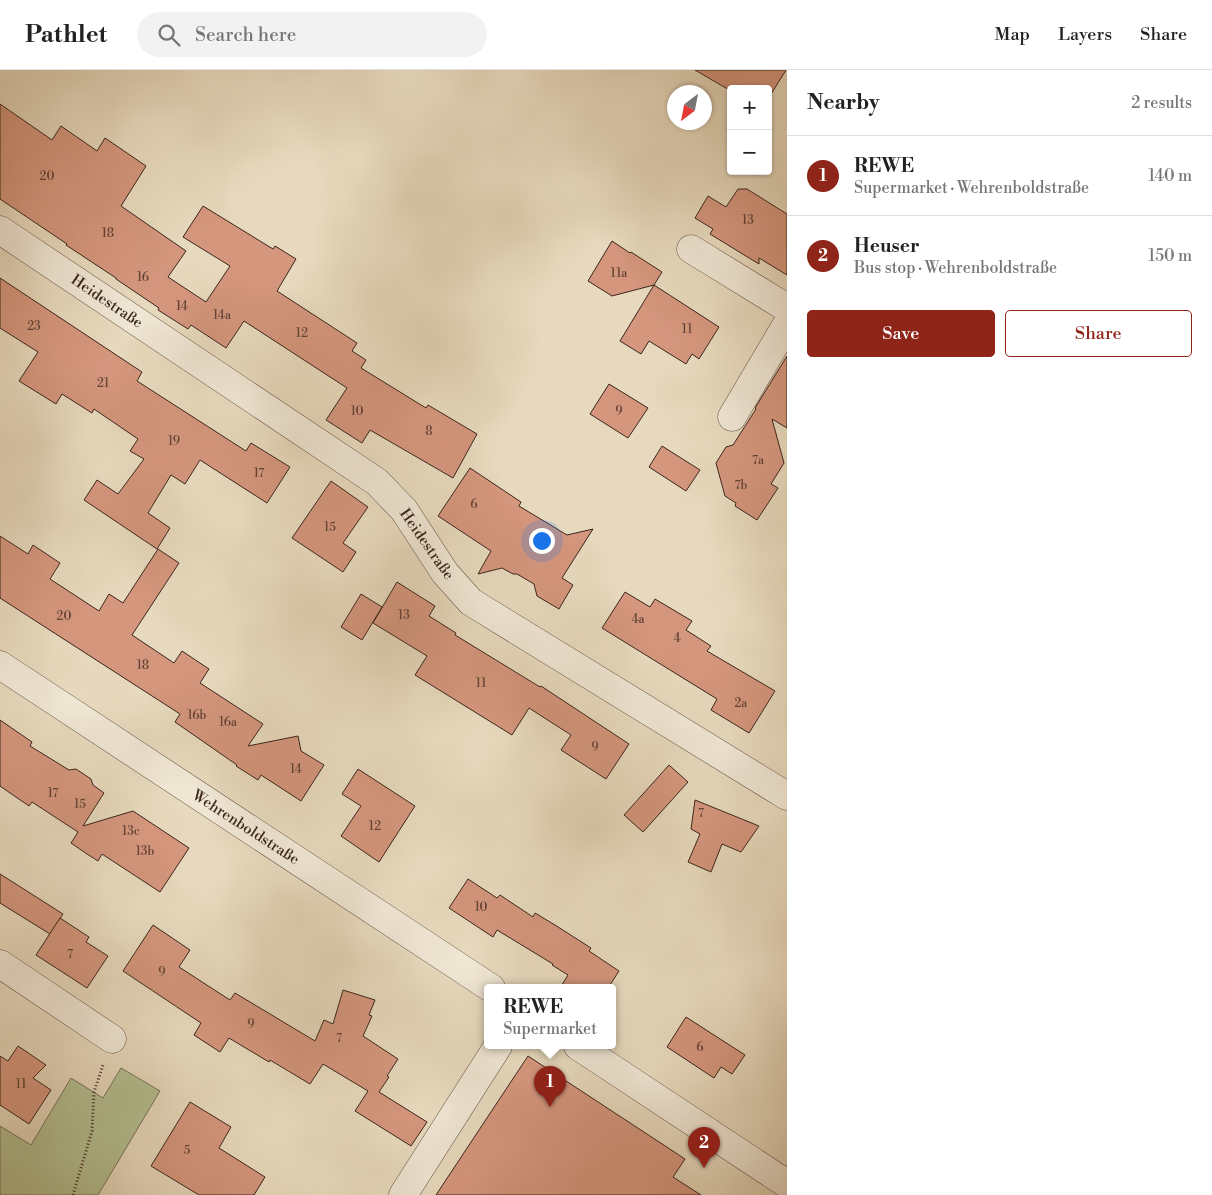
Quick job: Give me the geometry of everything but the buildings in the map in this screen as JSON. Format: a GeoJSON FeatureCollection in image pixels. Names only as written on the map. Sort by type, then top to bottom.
{"type":"FeatureCollection","features":[{"type":"Feature","properties":{"kind":"street","name":"Heidestraße"},"geometry":{"type":"LineString","coordinates":[[0,230],[377,482],[404,510],[445,573],[471,602],[787,796]]}},
{"type":"Feature","properties":{"kind":"street"},"geometry":{"type":"LineString","coordinates":[[690,249],[787,308]]}},
{"type":"Feature","properties":{"kind":"street"},"geometry":{"type":"LineString","coordinates":[[732,417],[787,324]]}},
{"type":"Feature","properties":{"kind":"street","name":"Wehrenboldstraße"},"geometry":{"type":"LineString","coordinates":[[0,665],[485,984]]}},
{"type":"Feature","properties":{"kind":"street"},"geometry":{"type":"LineString","coordinates":[[0,964],[112,1039]]}},
{"type":"Feature","properties":{"kind":"street"},"geometry":{"type":"LineString","coordinates":[[403,1195],[496,1049]]}},
{"type":"Feature","properties":{"kind":"street"},"geometry":{"type":"LineString","coordinates":[[583,1049],[787,1184]]}},
{"type":"Feature","properties":{"kind":"path"},"geometry":{"type":"LineString","coordinates":[[73,1195],[92,1131],[94,1092],[112,1039]]}},
{"type":"Feature","properties":{"kind":"green space"},"geometry":{"type":"Polygon","coordinates":[[[121,1068],[160,1091],[98,1195],[0,1195],[0,1126],[31,1145],[71,1078],[103,1098],[121,1068]]]}},
{"type":"Feature","properties":{"kind":"place","name":"REWE"},"geometry":{"type":"Point","coordinates":[550,1107]}},
{"type":"Feature","properties":{"kind":"place","name":"Heuser"},"geometry":{"type":"Point","coordinates":[704,1168]}}]}
